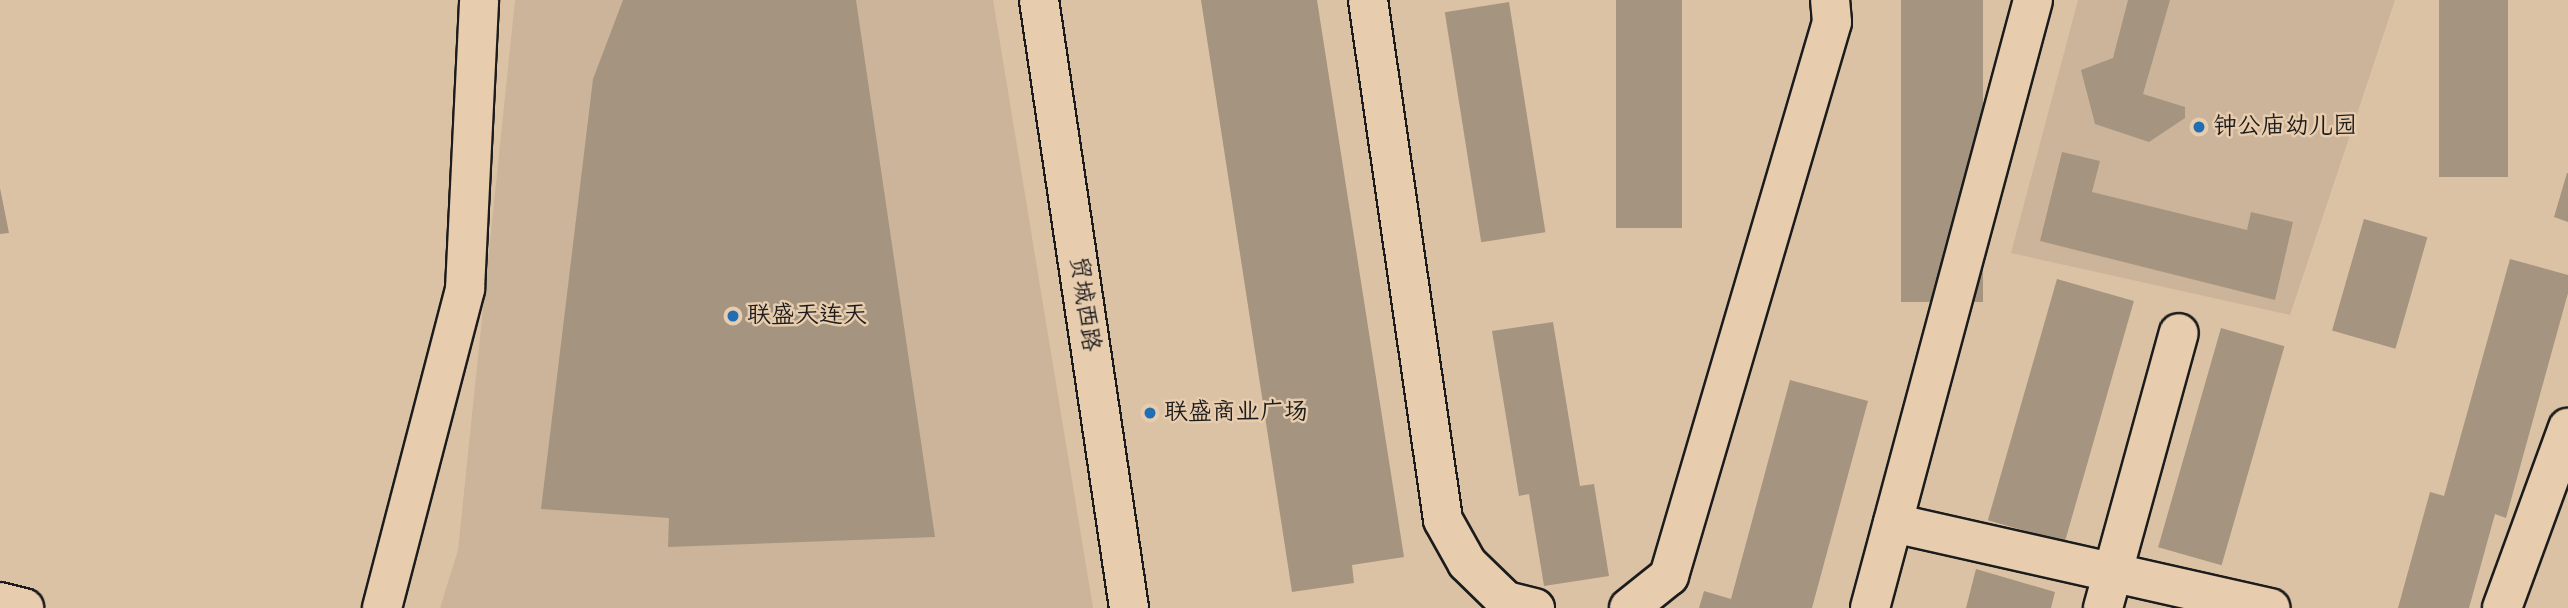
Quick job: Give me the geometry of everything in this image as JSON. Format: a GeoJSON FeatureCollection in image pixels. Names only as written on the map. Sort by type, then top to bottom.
{"type":"FeatureCollection","features":[{"type":"Feature","properties":{"kind":"street"},"geometry":{"type":"LineString","coordinates":[[382,608],[465,289],[479,0]]}},
{"type":"Feature","properties":{"kind":"street","name":"贸城西路"},"geometry":{"type":"LineString","coordinates":[[1039,0],[1129,608]]}},
{"type":"Feature","properties":{"kind":"street"},"geometry":{"type":"LineString","coordinates":[[1368,0],[1443,520],[1467,563],[1506,601],[1535,608]]}},
{"type":"Feature","properties":{"kind":"street"},"geometry":{"type":"LineString","coordinates":[[1629,608],[1669,576],[1832,22],[1830,0]]}},
{"type":"Feature","properties":{"kind":"street"},"geometry":{"type":"LineString","coordinates":[[1870,608],[2032,0]]}},
{"type":"Feature","properties":{"kind":"street"},"geometry":{"type":"LineString","coordinates":[[2107,590],[2179,333]]}},
{"type":"Feature","properties":{"kind":"street"},"geometry":{"type":"LineString","coordinates":[[2502,608],[2568,428]]}},
{"type":"Feature","properties":{"kind":"street"},"geometry":{"type":"LineString","coordinates":[[1893,523],[2107,590],[2271,608]]}},
{"type":"Feature","properties":{"kind":"street"},"geometry":{"type":"LineString","coordinates":[[0,602],[24,608]]}},
{"type":"Feature","properties":{"kind":"shaded area"},"geometry":{"type":"Polygon","coordinates":[[[515,0],[993,0],[1093,608],[440,608],[458,550],[515,0]]]}},
{"type":"Feature","properties":{"kind":"shaded area","name":"钟公庙幼儿园"},"geometry":{"type":"Polygon","coordinates":[[[2078,0],[2395,0],[2290,315],[2011,253],[2078,0]]]}},
{"type":"Feature","properties":{"kind":"building","name":"联盛天连天"},"geometry":{"type":"Polygon","coordinates":[[[623,0],[856,0],[935,537],[668,547],[669,518],[541,509],[593,79],[623,0]]]}},
{"type":"Feature","properties":{"kind":"building"},"geometry":{"type":"Polygon","coordinates":[[[1201,0],[1317,0],[1404,557],[1352,565],[1354,583],[1292,592],[1201,0]]]}},
{"type":"Feature","properties":{"kind":"building"},"geometry":{"type":"Polygon","coordinates":[[[1616,0],[1682,0],[1682,228],[1616,228],[1616,0]]]}},
{"type":"Feature","properties":{"kind":"building"},"geometry":{"type":"Polygon","coordinates":[[[1901,0],[1983,0],[1983,302],[1901,302],[1901,0]]]}},
{"type":"Feature","properties":{"kind":"building"},"geometry":{"type":"Polygon","coordinates":[[[2128,0],[2170,0],[2143,94],[2185,107],[2185,118],[2149,142],[2095,124],[2081,70],[2113,58],[2128,0]]]}},
{"type":"Feature","properties":{"kind":"building"},"geometry":{"type":"Polygon","coordinates":[[[2439,0],[2508,0],[2508,177],[2439,177],[2439,0]]]}},
{"type":"Feature","properties":{"kind":"building"},"geometry":{"type":"Polygon","coordinates":[[[1509,2],[1545,232],[1481,242],[1445,12],[1509,2]]]}},
{"type":"Feature","properties":{"kind":"building"},"geometry":{"type":"Polygon","coordinates":[[[2062,152],[2100,161],[2092,192],[2247,230],[2251,212],[2293,222],[2275,300],[2040,241],[2062,152]]]}},
{"type":"Feature","properties":{"kind":"building"},"geometry":{"type":"Polygon","coordinates":[[[2568,173],[2568,222],[2554,217],[2568,173]]]}},
{"type":"Feature","properties":{"kind":"building"},"geometry":{"type":"Polygon","coordinates":[[[0,188],[9,233],[0,234],[0,188]]]}},
{"type":"Feature","properties":{"kind":"building"},"geometry":{"type":"Polygon","coordinates":[[[2364,219],[2427,237],[2395,349],[2332,331],[2364,219]]]}},
{"type":"Feature","properties":{"kind":"building"},"geometry":{"type":"Polygon","coordinates":[[[2510,259],[2568,275],[2568,293],[2506,518],[2495,514],[2469,608],[2398,608],[2430,492],[2444,496],[2510,259]]]}},
{"type":"Feature","properties":{"kind":"building"},"geometry":{"type":"Polygon","coordinates":[[[2057,279],[2134,301],[2065,542],[1988,520],[2057,279]]]}},
{"type":"Feature","properties":{"kind":"building"},"geometry":{"type":"Polygon","coordinates":[[[1553,322],[1580,486],[1594,484],[1609,576],[1544,586],[1529,494],[1519,496],[1492,331],[1553,322]]]}},
{"type":"Feature","properties":{"kind":"building"},"geometry":{"type":"Polygon","coordinates":[[[2221,328],[2284,346],[2222,565],[2158,547],[2221,328]]]}},
{"type":"Feature","properties":{"kind":"building"},"geometry":{"type":"Polygon","coordinates":[[[1790,380],[1868,401],[1812,608],[1699,608],[1704,591],[1731,599],[1790,380]]]}},
{"type":"Feature","properties":{"kind":"building"},"geometry":{"type":"Polygon","coordinates":[[[1976,569],[2055,592],[2051,608],[1966,608],[1976,569]]]}},
{"type":"Feature","properties":{"kind":"place","name":"钟公庙幼儿园"},"geometry":{"type":"Point","coordinates":[2199,127]}},
{"type":"Feature","properties":{"kind":"place","name":"联盛天连天"},"geometry":{"type":"Point","coordinates":[733,316]}},
{"type":"Feature","properties":{"kind":"place","name":"联盛商业广场"},"geometry":{"type":"Point","coordinates":[1150,413]}}]}
